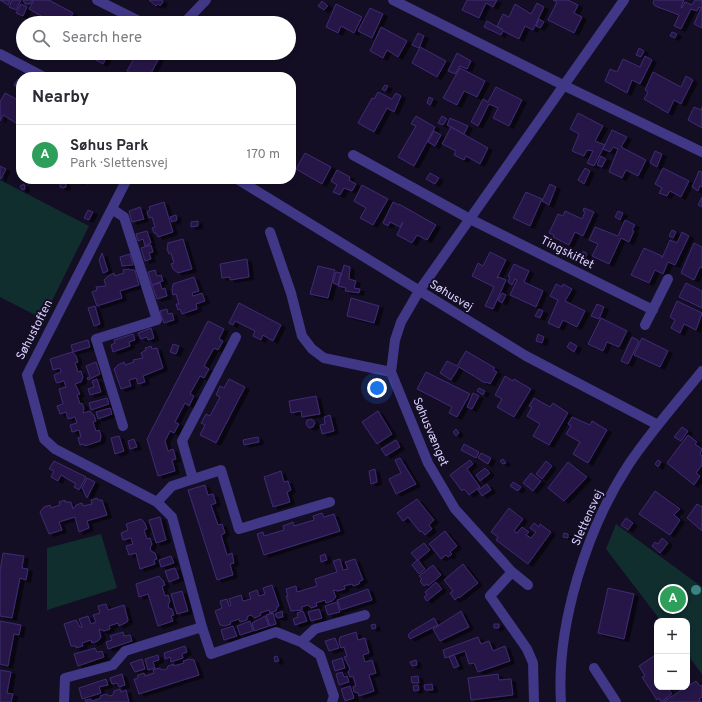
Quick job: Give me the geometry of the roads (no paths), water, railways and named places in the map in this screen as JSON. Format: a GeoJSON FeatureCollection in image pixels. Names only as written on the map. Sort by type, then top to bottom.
{"type":"FeatureCollection","features":[{"type":"Feature","properties":{"kind":"street"},"geometry":{"type":"LineString","coordinates":[[97,0],[128,16]]}},
{"type":"Feature","properties":{"kind":"street"},"geometry":{"type":"LineString","coordinates":[[191,16],[206,0]]}},
{"type":"Feature","properties":{"kind":"street"},"geometry":{"type":"LineString","coordinates":[[393,0],[563,85],[702,152]]}},
{"type":"Feature","properties":{"kind":"street"},"geometry":{"type":"LineString","coordinates":[[419,291],[624,0]]}},
{"type":"Feature","properties":{"kind":"street"},"geometry":{"type":"LineString","coordinates":[[0,54],[34,72]]}},
{"type":"Feature","properties":{"kind":"street","name":"Tingskiftet"},"geometry":{"type":"LineString","coordinates":[[353,155],[470,219],[653,310]]}},
{"type":"Feature","properties":{"kind":"street","name":"Søhustoften"},"geometry":{"type":"LineString","coordinates":[[124,184],[27,375],[44,439],[55,449],[157,502],[172,517],[202,627],[211,654],[276,632],[301,642],[320,655],[334,696],[332,702]]}},
{"type":"Feature","properties":{"kind":"street","name":"Søhusvej"},"geometry":{"type":"LineString","coordinates":[[245,184],[526,356],[658,425]]}},
{"type":"Feature","properties":{"kind":"street"},"geometry":{"type":"LineString","coordinates":[[112,209],[124,217],[157,320],[96,339],[123,426]]}},
{"type":"Feature","properties":{"kind":"street"},"geometry":{"type":"LineString","coordinates":[[270,232],[291,293],[302,336],[312,349],[324,358],[391,372]]}},
{"type":"Feature","properties":{"kind":"street"},"geometry":{"type":"LineString","coordinates":[[645,325],[668,279]]}},
{"type":"Feature","properties":{"kind":"street","name":"Søhusvænget"},"geometry":{"type":"LineString","coordinates":[[419,291],[401,322],[395,340],[391,372],[428,463],[455,509],[512,572],[528,585]]}},
{"type":"Feature","properties":{"kind":"street"},"geometry":{"type":"LineString","coordinates":[[193,479],[182,441],[236,337]]}},
{"type":"Feature","properties":{"kind":"street","name":"Slettensvej"},"geometry":{"type":"LineString","coordinates":[[561,702],[560,681],[565,628],[581,565],[606,506],[629,464],[702,370]]}},
{"type":"Feature","properties":{"kind":"street"},"geometry":{"type":"LineString","coordinates":[[157,502],[172,486],[221,470],[239,529],[330,502]]}},
{"type":"Feature","properties":{"kind":"street"},"geometry":{"type":"LineString","coordinates":[[512,572],[490,596],[527,649],[533,663],[534,702]]}},
{"type":"Feature","properties":{"kind":"street"},"geometry":{"type":"LineString","coordinates":[[301,642],[315,629],[365,615]]}},
{"type":"Feature","properties":{"kind":"street"},"geometry":{"type":"LineString","coordinates":[[64,702],[65,678],[113,665],[125,651],[202,627]]}},
{"type":"Feature","properties":{"kind":"street"},"geometry":{"type":"LineString","coordinates":[[594,668],[616,702]]}},
{"type":"Feature","properties":{"kind":"place","name":"Søhus Park"},"geometry":{"type":"Point","coordinates":[673,599]}}]}
